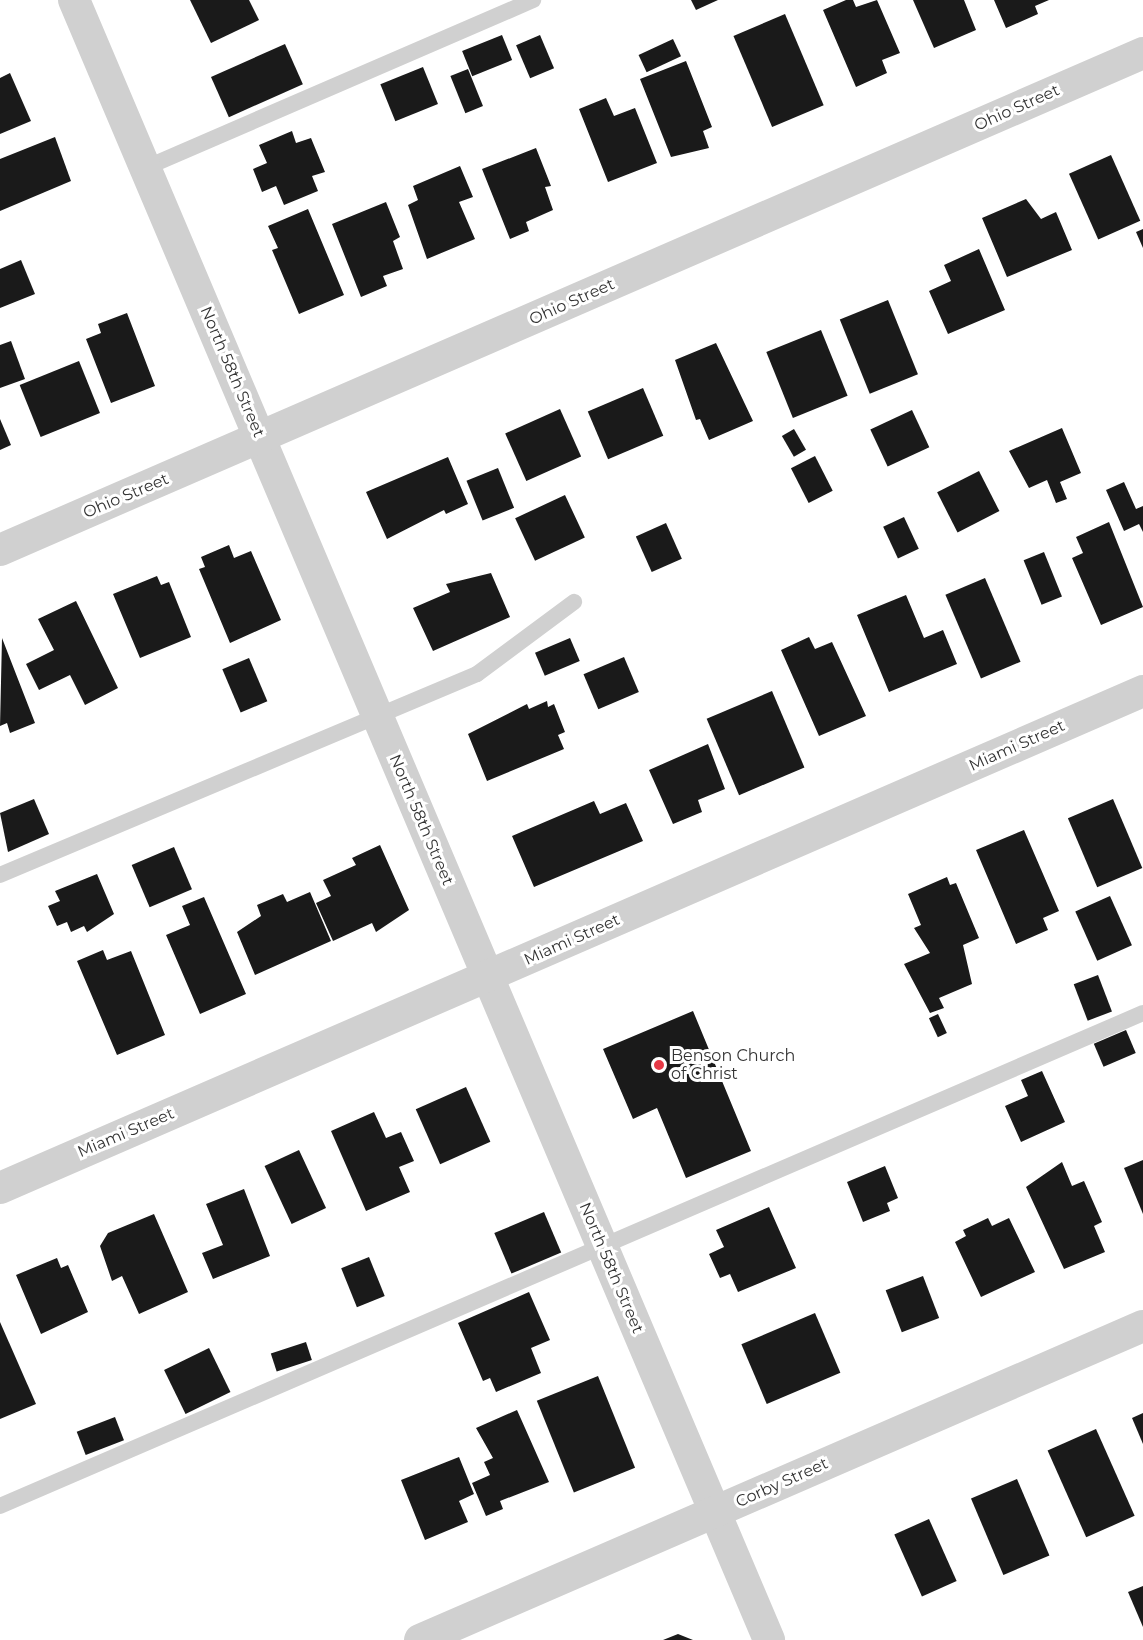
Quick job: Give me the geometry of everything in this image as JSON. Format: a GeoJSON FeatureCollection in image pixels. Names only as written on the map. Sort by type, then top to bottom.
{"type":"FeatureCollection","features":[{"type":"Feature","properties":{"kind":"street","name":"North 58th Street"},"geometry":{"type":"LineString","coordinates":[[74,0],[769,1640]]}},
{"type":"Feature","properties":{"kind":"street","name":"Ohio Street"},"geometry":{"type":"LineString","coordinates":[[0,550],[1143,53]]}},
{"type":"Feature","properties":{"kind":"street","name":"Miami Street"},"geometry":{"type":"LineString","coordinates":[[0,1188],[1143,691]]}},
{"type":"Feature","properties":{"kind":"street","name":"Corby Street"},"geometry":{"type":"LineString","coordinates":[[420,1640],[1143,1326]]}},
{"type":"Feature","properties":{"kind":"lane"},"geometry":{"type":"LineString","coordinates":[[145,168],[533,0]]}},
{"type":"Feature","properties":{"kind":"lane"},"geometry":{"type":"LineString","coordinates":[[0,875],[376,712],[477,674],[574,602]]}},
{"type":"Feature","properties":{"kind":"lane"},"geometry":{"type":"LineString","coordinates":[[0,1506],[603,1249],[1143,1013]]}},
{"type":"Feature","properties":{"kind":"building"},"geometry":{"type":"Polygon","coordinates":[[[190,0],[249,0],[259,20],[211,43],[190,0]]]}},
{"type":"Feature","properties":{"kind":"building"},"geometry":{"type":"Polygon","coordinates":[[[691,0],[718,0],[696,10],[691,0]]]}},
{"type":"Feature","properties":{"kind":"building"},"geometry":{"type":"Polygon","coordinates":[[[846,0],[853,0],[856,7],[877,0],[900,53],[882,60],[887,73],[856,87],[823,10],[846,0]]]}},
{"type":"Feature","properties":{"kind":"building"},"geometry":{"type":"Polygon","coordinates":[[[913,0],[964,0],[976,30],[934,48],[913,0]]]}},
{"type":"Feature","properties":{"kind":"building"},"geometry":{"type":"Polygon","coordinates":[[[994,0],[1049,0],[1035,6],[1038,14],[1006,28],[994,0]]]}},
{"type":"Feature","properties":{"kind":"building"},"geometry":{"type":"Polygon","coordinates":[[[785,14],[824,105],[772,127],[733,36],[785,14]]]}},
{"type":"Feature","properties":{"kind":"building"},"geometry":{"type":"Polygon","coordinates":[[[502,35],[512,60],[472,76],[462,51],[502,35]]]}},
{"type":"Feature","properties":{"kind":"building"},"geometry":{"type":"Polygon","coordinates":[[[540,35],[554,68],[530,78],[516,45],[540,35]]]}},
{"type":"Feature","properties":{"kind":"building"},"geometry":{"type":"Polygon","coordinates":[[[673,39],[681,56],[647,72],[639,55],[673,39]]]}},
{"type":"Feature","properties":{"kind":"building"},"geometry":{"type":"Polygon","coordinates":[[[285,44],[303,84],[229,117],[211,77],[285,44]]]}},
{"type":"Feature","properties":{"kind":"building"},"geometry":{"type":"Polygon","coordinates":[[[686,61],[712,127],[703,131],[709,148],[671,157],[640,79],[686,61]]]}},
{"type":"Feature","properties":{"kind":"building"},"geometry":{"type":"Polygon","coordinates":[[[423,67],[438,104],[395,121],[380,84],[423,67]]]}},
{"type":"Feature","properties":{"kind":"building"},"geometry":{"type":"Polygon","coordinates":[[[468,69],[483,106],[465,113],[450,76],[468,69]]]}},
{"type":"Feature","properties":{"kind":"building"},"geometry":{"type":"Polygon","coordinates":[[[10,73],[31,121],[0,134],[0,78],[10,73]]]}},
{"type":"Feature","properties":{"kind":"building"},"geometry":{"type":"Polygon","coordinates":[[[606,98],[614,116],[635,108],[657,163],[608,182],[579,109],[606,98]]]}},
{"type":"Feature","properties":{"kind":"building"},"geometry":{"type":"Polygon","coordinates":[[[292,131],[296,143],[311,138],[325,172],[312,176],[318,191],[284,205],[276,186],[262,192],[253,169],[267,163],[259,145],[292,131]]]}},
{"type":"Feature","properties":{"kind":"building"},"geometry":{"type":"Polygon","coordinates":[[[55,137],[71,181],[0,211],[0,159],[55,137]]]}},
{"type":"Feature","properties":{"kind":"building"},"geometry":{"type":"Polygon","coordinates":[[[536,148],[551,186],[545,187],[553,210],[526,222],[529,231],[510,239],[482,169],[536,148]]]}},
{"type":"Feature","properties":{"kind":"building"},"geometry":{"type":"Polygon","coordinates":[[[1111,155],[1140,221],[1098,239],[1069,174],[1111,155]]]}},
{"type":"Feature","properties":{"kind":"building"},"geometry":{"type":"Polygon","coordinates":[[[460,166],[473,197],[459,202],[475,239],[427,259],[408,205],[418,200],[413,186],[460,166]]]}},
{"type":"Feature","properties":{"kind":"building"},"geometry":{"type":"Polygon","coordinates":[[[1026,199],[1041,219],[1056,212],[1072,250],[1007,277],[982,218],[1026,199]]]}},
{"type":"Feature","properties":{"kind":"building"},"geometry":{"type":"Polygon","coordinates":[[[386,202],[400,237],[393,241],[403,269],[383,276],[387,286],[361,297],[332,224],[386,202]]]}},
{"type":"Feature","properties":{"kind":"building"},"geometry":{"type":"Polygon","coordinates":[[[308,209],[344,295],[299,314],[272,250],[278,248],[268,226],[308,209]]]}},
{"type":"Feature","properties":{"kind":"building"},"geometry":{"type":"Polygon","coordinates":[[[1143,229],[1143,248],[1136,232],[1143,229]]]}},
{"type":"Feature","properties":{"kind":"building"},"geometry":{"type":"Polygon","coordinates":[[[979,249],[1005,310],[948,334],[929,291],[951,281],[944,265],[979,249]]]}},
{"type":"Feature","properties":{"kind":"building"},"geometry":{"type":"Polygon","coordinates":[[[21,260],[35,294],[0,308],[0,269],[21,260]]]}},
{"type":"Feature","properties":{"kind":"building"},"geometry":{"type":"Polygon","coordinates":[[[888,300],[918,374],[870,394],[840,319],[888,300]]]}},
{"type":"Feature","properties":{"kind":"building"},"geometry":{"type":"Polygon","coordinates":[[[127,313],[155,386],[111,403],[86,339],[101,333],[98,324],[127,313]]]}},
{"type":"Feature","properties":{"kind":"building"},"geometry":{"type":"Polygon","coordinates":[[[821,330],[848,396],[793,418],[766,352],[821,330]]]}},
{"type":"Feature","properties":{"kind":"building"},"geometry":{"type":"Polygon","coordinates":[[[11,341],[25,379],[0,388],[0,345],[11,341]]]}},
{"type":"Feature","properties":{"kind":"building"},"geometry":{"type":"Polygon","coordinates":[[[716,343],[753,421],[709,440],[700,419],[696,420],[675,360],[716,343]]]}},
{"type":"Feature","properties":{"kind":"building"},"geometry":{"type":"Polygon","coordinates":[[[79,361],[100,413],[41,437],[20,385],[79,361]]]}},
{"type":"Feature","properties":{"kind":"building"},"geometry":{"type":"Polygon","coordinates":[[[643,388],[663,436],[608,459],[588,411],[643,388]]]}},
{"type":"Feature","properties":{"kind":"building"},"geometry":{"type":"Polygon","coordinates":[[[560,409],[581,457],[526,481],[505,433],[560,409]]]}},
{"type":"Feature","properties":{"kind":"building"},"geometry":{"type":"Polygon","coordinates":[[[912,410],[929,447],[888,467],[870,429],[912,410]]]}},
{"type":"Feature","properties":{"kind":"building"},"geometry":{"type":"Polygon","coordinates":[[[0,419],[11,445],[0,450],[0,419]]]}},
{"type":"Feature","properties":{"kind":"building"},"geometry":{"type":"Polygon","coordinates":[[[1062,428],[1081,473],[1060,482],[1067,499],[1056,503],[1047,480],[1029,488],[1009,451],[1062,428]]]}},
{"type":"Feature","properties":{"kind":"building"},"geometry":{"type":"Polygon","coordinates":[[[794,429],[806,450],[794,457],[782,436],[794,429]]]}},
{"type":"Feature","properties":{"kind":"building"},"geometry":{"type":"Polygon","coordinates":[[[815,456],[833,491],[809,503],[791,468],[815,456]]]}},
{"type":"Feature","properties":{"kind":"building"},"geometry":{"type":"Polygon","coordinates":[[[448,457],[468,504],[446,514],[444,510],[387,539],[366,492],[448,457]]]}},
{"type":"Feature","properties":{"kind":"building"},"geometry":{"type":"Polygon","coordinates":[[[498,468],[514,508],[483,521],[466,481],[498,468]]]}},
{"type":"Feature","properties":{"kind":"building"},"geometry":{"type":"Polygon","coordinates":[[[979,471],[999,511],[958,532],[937,492],[979,471]]]}},
{"type":"Feature","properties":{"kind":"building"},"geometry":{"type":"Polygon","coordinates":[[[1124,482],[1136,509],[1143,506],[1143,532],[1139,524],[1124,531],[1106,490],[1124,482]]]}},
{"type":"Feature","properties":{"kind":"building"},"geometry":{"type":"Polygon","coordinates":[[[565,495],[585,538],[535,561],[515,518],[565,495]]]}},
{"type":"Feature","properties":{"kind":"building"},"geometry":{"type":"Polygon","coordinates":[[[904,517],[919,549],[898,558],[883,527],[904,517]]]}},
{"type":"Feature","properties":{"kind":"building"},"geometry":{"type":"Polygon","coordinates":[[[1109,522],[1143,607],[1101,625],[1072,558],[1083,553],[1076,537],[1109,522]]]}},
{"type":"Feature","properties":{"kind":"building"},"geometry":{"type":"Polygon","coordinates":[[[666,523],[682,559],[652,572],[636,536],[666,523]]]}},
{"type":"Feature","properties":{"kind":"building"},"geometry":{"type":"Polygon","coordinates":[[[229,545],[234,558],[251,551],[281,620],[230,643],[199,569],[205,567],[201,557],[229,545]]]}},
{"type":"Feature","properties":{"kind":"building"},"geometry":{"type":"Polygon","coordinates":[[[1044,552],[1062,597],[1042,605],[1024,560],[1044,552]]]}},
{"type":"Feature","properties":{"kind":"building"},"geometry":{"type":"Polygon","coordinates":[[[491,573],[510,617],[433,651],[413,608],[450,592],[446,584],[491,573]]]}},
{"type":"Feature","properties":{"kind":"building"},"geometry":{"type":"Polygon","coordinates":[[[157,576],[161,585],[169,582],[191,637],[140,658],[113,594],[157,576]]]}},
{"type":"Feature","properties":{"kind":"building"},"geometry":{"type":"Polygon","coordinates":[[[985,578],[1021,662],[981,679],[945,595],[985,578]]]}},
{"type":"Feature","properties":{"kind":"building"},"geometry":{"type":"Polygon","coordinates":[[[906,595],[924,638],[943,630],[957,664],[889,692],[857,615],[906,595]]]}},
{"type":"Feature","properties":{"kind":"building"},"geometry":{"type":"Polygon","coordinates":[[[76,601],[118,688],[85,705],[70,675],[39,690],[26,664],[54,650],[38,619],[76,601]]]}},
{"type":"Feature","properties":{"kind":"building"},"geometry":{"type":"Polygon","coordinates":[[[809,637],[815,649],[832,642],[866,716],[819,736],[781,650],[809,637]]]}},
{"type":"Feature","properties":{"kind":"building"},"geometry":{"type":"Polygon","coordinates":[[[2,638],[35,723],[10,733],[7,723],[0,726],[2,638]]]}},
{"type":"Feature","properties":{"kind":"building"},"geometry":{"type":"Polygon","coordinates":[[[570,638],[580,661],[545,676],[535,653],[570,638]]]}},
{"type":"Feature","properties":{"kind":"building"},"geometry":{"type":"Polygon","coordinates":[[[624,657],[639,692],[598,709],[583,674],[624,657]]]}},
{"type":"Feature","properties":{"kind":"building"},"geometry":{"type":"Polygon","coordinates":[[[249,658],[267,701],[241,713],[222,669],[249,658]]]}},
{"type":"Feature","properties":{"kind":"building"},"geometry":{"type":"Polygon","coordinates":[[[772,691],[804,767],[739,795],[707,719],[772,691]]]}},
{"type":"Feature","properties":{"kind":"building"},"geometry":{"type":"Polygon","coordinates":[[[547,701],[548,707],[554,704],[565,732],[558,735],[564,749],[487,781],[468,734],[527,704],[529,709],[547,701]]]}},
{"type":"Feature","properties":{"kind":"building"},"geometry":{"type":"Polygon","coordinates":[[[708,744],[725,789],[698,800],[702,812],[673,824],[649,770],[708,744]]]}},
{"type":"Feature","properties":{"kind":"building"},"geometry":{"type":"Polygon","coordinates":[[[34,799],[49,834],[8,852],[0,813],[34,799]]]}},
{"type":"Feature","properties":{"kind":"building"},"geometry":{"type":"Polygon","coordinates":[[[1113,799],[1142,868],[1097,887],[1068,818],[1113,799]]]}},
{"type":"Feature","properties":{"kind":"building"},"geometry":{"type":"Polygon","coordinates":[[[594,801],[600,814],[626,803],[643,841],[534,887],[512,836],[594,801]]]}},
{"type":"Feature","properties":{"kind":"building"},"geometry":{"type":"Polygon","coordinates":[[[1024,830],[1059,911],[1043,918],[1048,930],[1016,944],[976,850],[1024,830]]]}},
{"type":"Feature","properties":{"kind":"building"},"geometry":{"type":"Polygon","coordinates":[[[380,845],[409,910],[376,932],[372,923],[333,941],[316,903],[331,896],[323,880],[356,865],[352,858],[380,845]]]}},
{"type":"Feature","properties":{"kind":"building"},"geometry":{"type":"Polygon","coordinates":[[[174,847],[192,889],[150,907],[132,865],[174,847]]]}},
{"type":"Feature","properties":{"kind":"building"},"geometry":{"type":"Polygon","coordinates":[[[97,874],[114,914],[87,932],[84,926],[71,932],[67,922],[57,926],[48,906],[60,901],[55,891],[97,874]]]}},
{"type":"Feature","properties":{"kind":"building"},"geometry":{"type":"Polygon","coordinates":[[[947,877],[950,885],[956,883],[979,938],[963,945],[972,984],[939,998],[944,1008],[930,1013],[904,964],[930,953],[914,928],[921,925],[908,894],[947,877]]]}},
{"type":"Feature","properties":{"kind":"building"},"geometry":{"type":"Polygon","coordinates":[[[310,892],[331,941],[255,975],[237,932],[261,916],[257,905],[283,894],[287,902],[310,892]]]}},
{"type":"Feature","properties":{"kind":"building"},"geometry":{"type":"Polygon","coordinates":[[[1110,896],[1132,945],[1097,961],[1075,911],[1110,896]]]}},
{"type":"Feature","properties":{"kind":"building"},"geometry":{"type":"Polygon","coordinates":[[[204,897],[246,994],[200,1014],[166,935],[190,925],[182,906],[204,897]]]}},
{"type":"Feature","properties":{"kind":"building"},"geometry":{"type":"Polygon","coordinates":[[[103,950],[107,960],[131,951],[165,1035],[117,1055],[77,961],[103,950]]]}},
{"type":"Feature","properties":{"kind":"building"},"geometry":{"type":"Polygon","coordinates":[[[1098,975],[1112,1011],[1088,1021],[1074,984],[1098,975]]]}},
{"type":"Feature","properties":{"kind":"building"},"geometry":{"type":"Polygon","coordinates":[[[693,1011],[751,1151],[686,1178],[657,1108],[633,1119],[603,1049],[693,1011]]]}},
{"type":"Feature","properties":{"kind":"building"},"geometry":{"type":"Polygon","coordinates":[[[938,1014],[947,1033],[938,1037],[929,1018],[938,1014]]]}},
{"type":"Feature","properties":{"kind":"building"},"geometry":{"type":"Polygon","coordinates":[[[1126,1030],[1136,1053],[1104,1067],[1094,1044],[1126,1030]]]}},
{"type":"Feature","properties":{"kind":"building"},"geometry":{"type":"Polygon","coordinates":[[[1042,1071],[1065,1122],[1021,1142],[1005,1106],[1028,1096],[1021,1080],[1042,1071]]]}},
{"type":"Feature","properties":{"kind":"building"},"geometry":{"type":"Polygon","coordinates":[[[466,1087],[490,1142],[440,1164],[416,1109],[466,1087]]]}},
{"type":"Feature","properties":{"kind":"building"},"geometry":{"type":"Polygon","coordinates":[[[374,1112],[386,1138],[401,1132],[414,1161],[399,1167],[410,1192],[366,1211],[331,1131],[374,1112]]]}},
{"type":"Feature","properties":{"kind":"building"},"geometry":{"type":"Polygon","coordinates":[[[299,1150],[326,1208],[292,1224],[265,1166],[299,1150]]]}},
{"type":"Feature","properties":{"kind":"building"},"geometry":{"type":"Polygon","coordinates":[[[1143,1160],[1143,1214],[1124,1168],[1143,1160]]]}},
{"type":"Feature","properties":{"kind":"building"},"geometry":{"type":"Polygon","coordinates":[[[1062,1162],[1072,1186],[1084,1181],[1102,1222],[1094,1226],[1105,1252],[1064,1269],[1026,1187],[1062,1162]]]}},
{"type":"Feature","properties":{"kind":"building"},"geometry":{"type":"Polygon","coordinates":[[[885,1166],[898,1198],[887,1203],[890,1211],[863,1222],[847,1182],[885,1166]]]}},
{"type":"Feature","properties":{"kind":"building"},"geometry":{"type":"Polygon","coordinates":[[[244,1189],[270,1256],[213,1279],[202,1253],[223,1245],[206,1204],[244,1189]]]}},
{"type":"Feature","properties":{"kind":"building"},"geometry":{"type":"Polygon","coordinates":[[[769,1207],[796,1268],[738,1292],[730,1274],[720,1278],[709,1254],[724,1247],[716,1230],[769,1207]]]}},
{"type":"Feature","properties":{"kind":"building"},"geometry":{"type":"Polygon","coordinates":[[[544,1212],[561,1253],[511,1274],[494,1233],[544,1212]]]}},
{"type":"Feature","properties":{"kind":"building"},"geometry":{"type":"Polygon","coordinates":[[[154,1214],[188,1292],[139,1314],[122,1276],[112,1281],[100,1246],[108,1233],[154,1214]]]}},
{"type":"Feature","properties":{"kind":"building"},"geometry":{"type":"Polygon","coordinates":[[[988,1218],[992,1226],[1009,1218],[1035,1272],[981,1297],[955,1242],[966,1236],[963,1230],[988,1218]]]}},
{"type":"Feature","properties":{"kind":"building"},"geometry":{"type":"Polygon","coordinates":[[[369,1257],[385,1296],[357,1307],[341,1268],[369,1257]]]}},
{"type":"Feature","properties":{"kind":"building"},"geometry":{"type":"Polygon","coordinates":[[[57,1258],[61,1268],[68,1265],[88,1312],[41,1334],[16,1275],[57,1258]]]}},
{"type":"Feature","properties":{"kind":"building"},"geometry":{"type":"Polygon","coordinates":[[[923,1276],[939,1318],[902,1332],[886,1290],[923,1276]]]}},
{"type":"Feature","properties":{"kind":"building"},"geometry":{"type":"Polygon","coordinates":[[[529,1292],[550,1340],[531,1348],[541,1373],[496,1392],[490,1378],[483,1381],[458,1323],[529,1292]]]}},
{"type":"Feature","properties":{"kind":"building"},"geometry":{"type":"Polygon","coordinates":[[[815,1313],[840,1373],[767,1404],[741,1344],[815,1313]]]}},
{"type":"Feature","properties":{"kind":"building"},"geometry":{"type":"Polygon","coordinates":[[[0,1322],[36,1404],[0,1419],[0,1322]]]}},
{"type":"Feature","properties":{"kind":"building"},"geometry":{"type":"Polygon","coordinates":[[[306,1342],[312,1360],[277,1372],[271,1353],[306,1342]]]}},
{"type":"Feature","properties":{"kind":"building"},"geometry":{"type":"Polygon","coordinates":[[[209,1348],[230,1392],[186,1414],[164,1370],[209,1348]]]}},
{"type":"Feature","properties":{"kind":"building"},"geometry":{"type":"Polygon","coordinates":[[[598,1376],[635,1468],[574,1493],[537,1401],[598,1376]]]}},
{"type":"Feature","properties":{"kind":"building"},"geometry":{"type":"Polygon","coordinates":[[[517,1410],[549,1482],[500,1501],[503,1509],[486,1516],[472,1483],[490,1475],[484,1462],[493,1458],[476,1428],[517,1410]]]}},
{"type":"Feature","properties":{"kind":"building"},"geometry":{"type":"Polygon","coordinates":[[[1143,1413],[1143,1444],[1132,1418],[1143,1413]]]}},
{"type":"Feature","properties":{"kind":"building"},"geometry":{"type":"Polygon","coordinates":[[[115,1417],[124,1440],[86,1455],[77,1432],[115,1417]]]}},
{"type":"Feature","properties":{"kind":"building"},"geometry":{"type":"Polygon","coordinates":[[[1096,1429],[1135,1516],[1086,1537],[1048,1451],[1096,1429]]]}},
{"type":"Feature","properties":{"kind":"building"},"geometry":{"type":"Polygon","coordinates":[[[459,1457],[474,1494],[459,1501],[468,1522],[425,1540],[401,1480],[459,1457]]]}},
{"type":"Feature","properties":{"kind":"building"},"geometry":{"type":"Polygon","coordinates":[[[1017,1479],[1049,1555],[1003,1575],[971,1499],[1017,1479]]]}},
{"type":"Feature","properties":{"kind":"building"},"geometry":{"type":"Polygon","coordinates":[[[929,1519],[957,1581],[922,1597],[894,1534],[929,1519]]]}},
{"type":"Feature","properties":{"kind":"building"},"geometry":{"type":"Polygon","coordinates":[[[1143,1586],[1143,1627],[1128,1592],[1143,1586]]]}},
{"type":"Feature","properties":{"kind":"building"},"geometry":{"type":"Polygon","coordinates":[[[678,1634],[693,1640],[663,1640],[678,1634]]]}},
{"type":"Feature","properties":{"kind":"place","name":"Benson Church of Christ"},"geometry":{"type":"Point","coordinates":[659,1065]}}]}
